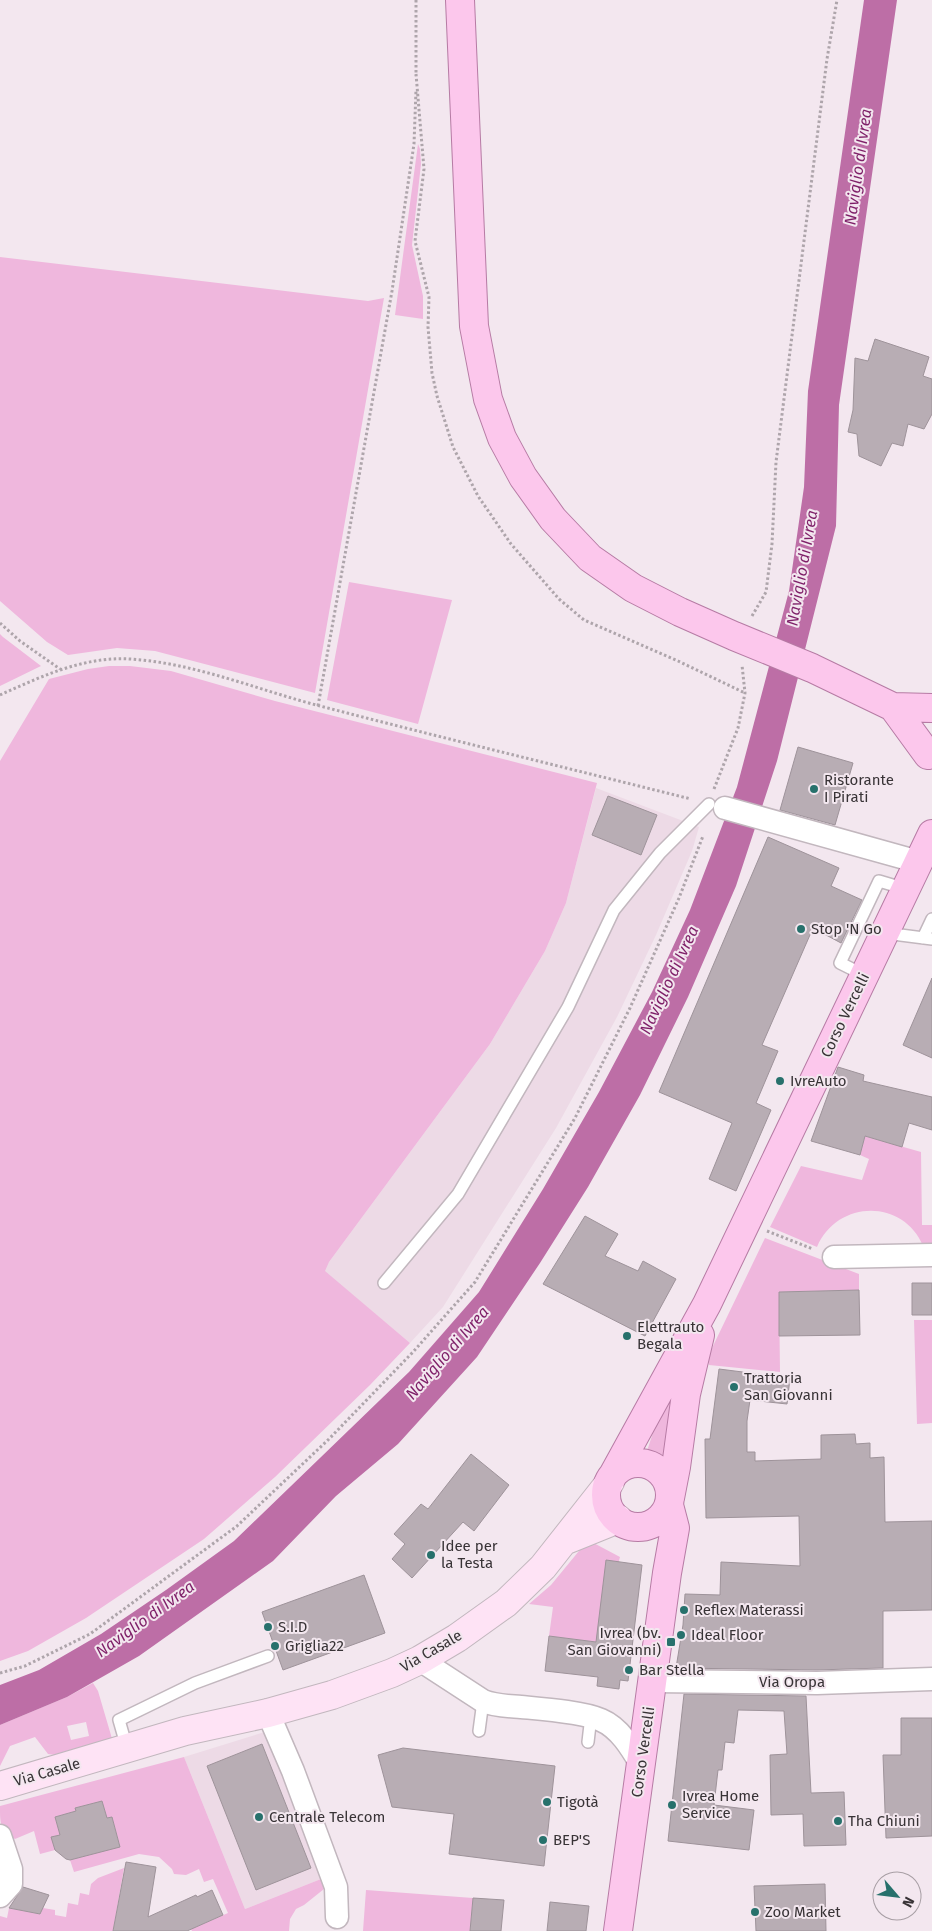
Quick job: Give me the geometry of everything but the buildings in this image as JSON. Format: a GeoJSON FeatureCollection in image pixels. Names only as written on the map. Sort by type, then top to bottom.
{"type":"FeatureCollection","features":[{"type":"Feature","properties":{"kind":"main road"},"geometry":{"type":"LineString","coordinates":[[460,0],[474,326],[488,399],[502,438],[523,477],[553,519],[590,558],[633,588],[734,636],[812,668],[893,707],[931,752]]}},
{"type":"Feature","properties":{"kind":"main road"},"geometry":{"type":"LineString","coordinates":[[893,707],[932,708]]}},
{"type":"Feature","properties":{"kind":"main road","name":"Corso Vercelli"},"geometry":{"type":"LineString","coordinates":[[611,1479],[707,1304],[906,889],[925,864],[932,834]]}},
{"type":"Feature","properties":{"kind":"main road","name":"Corso Vercelli"},"geometry":{"type":"LineString","coordinates":[[618,1931],[667,1573],[675,1528],[669,1501],[676,1467],[686,1394],[707,1304]]}},
{"type":"Feature","properties":{"kind":"main road"},"geometry":{"type":"LineString","coordinates":[[626,1523],[646,1526],[654,1522],[663,1515],[669,1501],[669,1487],[666,1478],[649,1465],[638,1463],[626,1466],[611,1479],[607,1492],[608,1503],[611,1510],[626,1523],[652,1544],[667,1573]]}},
{"type":"Feature","properties":{"kind":"main road","name":"Via Casale"},"geometry":{"type":"LineString","coordinates":[[0,1786],[185,1731],[268,1713],[332,1695],[392,1673],[420,1660],[457,1638],[506,1603],[543,1567],[611,1479]]}},
{"type":"Feature","properties":{"kind":"main road","name":"Via Casale"},"geometry":{"type":"LineString","coordinates":[[565,1540],[626,1523]]}},
{"type":"Feature","properties":{"kind":"street"},"geometry":{"type":"LineString","coordinates":[[717,806],[925,864]]}},
{"type":"Feature","properties":{"kind":"street"},"geometry":{"type":"LineString","coordinates":[[834,1257],[932,1255]]}},
{"type":"Feature","properties":{"kind":"street"},"geometry":{"type":"LineString","coordinates":[[420,1660],[483,1701],[491,1704],[591,1716],[603,1720],[626,1740],[642,1766]]}},
{"type":"Feature","properties":{"kind":"street","name":"Via Oropa"},"geometry":{"type":"LineString","coordinates":[[653,1681],[817,1683],[932,1679]]}},
{"type":"Feature","properties":{"kind":"street"},"geometry":{"type":"LineString","coordinates":[[268,1713],[293,1771],[336,1887],[337,1917]]}},
{"type":"Feature","properties":{"kind":"street"},"geometry":{"type":"LineString","coordinates":[[0,1836],[11,1869],[11,1884],[0,1896]]}},
{"type":"Feature","properties":{"kind":"lane"},"geometry":{"type":"LineString","coordinates":[[384,1283],[458,1194],[568,1008],[614,910],[660,853],[717,806]]}},
{"type":"Feature","properties":{"kind":"lane"},"geometry":{"type":"LineString","coordinates":[[865,975],[840,963],[848,946],[879,881],[906,889]]}},
{"type":"Feature","properties":{"kind":"lane"},"geometry":{"type":"LineString","coordinates":[[885,933],[927,939],[932,919]]}},
{"type":"Feature","properties":{"kind":"lane"},"geometry":{"type":"LineString","coordinates":[[127,1748],[119,1720],[195,1683],[268,1656]]}},
{"type":"Feature","properties":{"kind":"lane"},"geometry":{"type":"LineString","coordinates":[[479,1731],[483,1701]]}},
{"type":"Feature","properties":{"kind":"lane"},"geometry":{"type":"LineString","coordinates":[[588,1742],[591,1716]]}},
{"type":"Feature","properties":{"kind":"path"},"geometry":{"type":"LineString","coordinates":[[318,706],[392,291],[414,144],[416,0]]}},
{"type":"Feature","properties":{"kind":"path"},"geometry":{"type":"LineString","coordinates":[[0,1673],[25,1666],[90,1634],[236,1526],[329,1439],[413,1352],[475,1282],[575,1118],[630,1008],[682,889],[703,834],[717,806],[738,728],[745,693],[742,664],[734,636],[736,623],[753,616],[766,592],[772,544],[776,462],[827,59],[837,0]]}},
{"type":"Feature","properties":{"kind":"path"},"geometry":{"type":"LineString","coordinates":[[0,623],[20,641],[60,669]]}},
{"type":"Feature","properties":{"kind":"path"},"geometry":{"type":"LineString","coordinates":[[0,695],[60,669],[99,661],[129,659],[191,669],[318,706],[717,806]]}},
{"type":"Feature","properties":{"kind":"path"},"geometry":{"type":"LineString","coordinates":[[746,1223],[834,1257]]}},
{"type":"Feature","properties":{"kind":"shaded area"},"geometry":{"type":"Polygon","coordinates":[[[418,144],[421,164],[412,245],[423,296],[423,319],[395,315],[418,144]]]}},
{"type":"Feature","properties":{"kind":"shaded area"},"geometry":{"type":"Polygon","coordinates":[[[0,257],[368,301],[384,298],[315,693],[155,651],[117,648],[68,655],[47,642],[0,601],[0,257]]]}},
{"type":"Feature","properties":{"kind":"shaded area"},"geometry":{"type":"Polygon","coordinates":[[[349,582],[452,600],[418,724],[327,700],[349,582]]]}},
{"type":"Feature","properties":{"kind":"shaded area"},"geometry":{"type":"Polygon","coordinates":[[[0,634],[3,637],[41,666],[0,686],[0,634]]]}},
{"type":"Feature","properties":{"kind":"shaded area"},"geometry":{"type":"Polygon","coordinates":[[[130,666],[171,671],[275,701],[597,783],[566,903],[545,951],[490,1044],[329,1262],[325,1271],[410,1343],[370,1385],[275,1477],[204,1539],[86,1618],[28,1651],[0,1661],[0,761],[49,679],[88,669],[130,666]]]}},
{"type":"Feature","properties":{"kind":"shaded area"},"geometry":{"type":"Polygon","coordinates":[[[596,788],[699,827],[692,851],[656,935],[617,1017],[556,1128],[443,1307],[410,1343],[324,1271],[490,1044],[545,951],[566,903],[596,788]]]}},
{"type":"Feature","properties":{"kind":"shaded area"},"geometry":{"type":"Polygon","coordinates":[[[865,1136],[921,1152],[922,1225],[932,1225],[932,1246],[923,1246],[914,1230],[901,1219],[886,1213],[870,1211],[854,1213],[839,1220],[826,1231],[817,1247],[770,1227],[801,1166],[862,1180],[869,1159],[860,1155],[865,1136]]]}},
{"type":"Feature","properties":{"kind":"shaded area"},"geometry":{"type":"Polygon","coordinates":[[[765,1238],[859,1274],[859,1290],[779,1292],[780,1372],[709,1365],[708,1358],[713,1346],[765,1238]]]}},
{"type":"Feature","properties":{"kind":"shaded area"},"geometry":{"type":"Polygon","coordinates":[[[914,1320],[932,1320],[932,1423],[917,1424],[914,1320]]]}},
{"type":"Feature","properties":{"kind":"shaded area"},"geometry":{"type":"Polygon","coordinates":[[[667,1390],[679,1393],[672,1457],[647,1451],[667,1390]]]}},
{"type":"Feature","properties":{"kind":"shaded area"},"geometry":{"type":"Polygon","coordinates":[[[588,1540],[620,1557],[596,1642],[549,1636],[553,1607],[529,1604],[551,1585],[588,1540]]]}},
{"type":"Feature","properties":{"kind":"shaded area"},"geometry":{"type":"Polygon","coordinates":[[[93,1683],[98,1691],[113,1742],[69,1757],[48,1754],[35,1737],[10,1746],[0,1766],[0,1725],[67,1697],[93,1683]],[[86,1722],[67,1726],[71,1740],[89,1736],[86,1722]]]}},
{"type":"Feature","properties":{"kind":"shaded area"},"geometry":{"type":"Polygon","coordinates":[[[268,1731],[326,1877],[245,1909],[184,1757],[268,1731]]]}},
{"type":"Feature","properties":{"kind":"shaded area"},"geometry":{"type":"Polygon","coordinates":[[[184,1757],[245,1909],[326,1877],[329,1885],[296,1909],[290,1919],[289,1931],[192,1931],[191,1929],[228,1913],[213,1879],[204,1882],[199,1869],[186,1875],[174,1874],[172,1869],[159,1857],[139,1854],[74,1872],[70,1860],[120,1846],[112,1817],[107,1818],[102,1801],[75,1808],[76,1811],[55,1817],[60,1835],[52,1837],[55,1850],[40,1854],[34,1831],[15,1839],[2,1826],[0,1806],[184,1757]]]}},
{"type":"Feature","properties":{"kind":"shaded area"},"geometry":{"type":"Polygon","coordinates":[[[124,1868],[113,1931],[0,1931],[0,1916],[7,1918],[9,1908],[40,1914],[43,1908],[55,1910],[55,1915],[66,1917],[68,1903],[78,1905],[80,1893],[89,1895],[91,1884],[98,1878],[124,1868]]]}},
{"type":"Feature","properties":{"kind":"shaded area"},"geometry":{"type":"Polygon","coordinates":[[[366,1890],[473,1898],[470,1931],[363,1931],[366,1890]]]}},
{"type":"Feature","properties":{"kind":"water","name":"Naviglio di Ivrea"},"geometry":{"type":"Polygon","coordinates":[[[864,0],[897,0],[839,405],[836,526],[777,761],[736,886],[688,997],[640,1095],[588,1187],[477,1357],[398,1444],[336,1496],[273,1561],[139,1656],[67,1697],[0,1725],[0,1685],[39,1670],[101,1634],[234,1541],[409,1372],[479,1292],[543,1189],[599,1092],[652,992],[690,910],[737,787],[789,591],[804,487],[808,391],[864,0]]]}},
{"type":"Feature","properties":{"kind":"place","name":"Ristorante I Pirati"},"geometry":{"type":"Point","coordinates":[814,789]}},
{"type":"Feature","properties":{"kind":"place","name":"Stop 'N Go"},"geometry":{"type":"Point","coordinates":[801,929]}},
{"type":"Feature","properties":{"kind":"place","name":"IvreAuto"},"geometry":{"type":"Point","coordinates":[780,1081]}},
{"type":"Feature","properties":{"kind":"place","name":"Elettrauto Begala"},"geometry":{"type":"Point","coordinates":[627,1336]}},
{"type":"Feature","properties":{"kind":"place","name":"Trattoria San Giovanni"},"geometry":{"type":"Point","coordinates":[734,1387]}},
{"type":"Feature","properties":{"kind":"place","name":"Idee per la Testa"},"geometry":{"type":"Point","coordinates":[431,1555]}},
{"type":"Feature","properties":{"kind":"place","name":"Reflex Materassi"},"geometry":{"type":"Point","coordinates":[684,1610]}},
{"type":"Feature","properties":{"kind":"place","name":"S.I.D"},"geometry":{"type":"Point","coordinates":[268,1627]}},
{"type":"Feature","properties":{"kind":"place","name":"Ideal Floor"},"geometry":{"type":"Point","coordinates":[681,1635]}},
{"type":"Feature","properties":{"kind":"place","name":"Ivrea (bv. San Giovanni)"},"geometry":{"type":"Point","coordinates":[671,1642]}},
{"type":"Feature","properties":{"kind":"place","name":"Griglia22"},"geometry":{"type":"Point","coordinates":[275,1646]}},
{"type":"Feature","properties":{"kind":"place","name":"Bar Stella"},"geometry":{"type":"Point","coordinates":[629,1670]}},
{"type":"Feature","properties":{"kind":"place","name":"Tigotà"},"geometry":{"type":"Point","coordinates":[547,1802]}},
{"type":"Feature","properties":{"kind":"place","name":"Ivrea Home Service"},"geometry":{"type":"Point","coordinates":[672,1805]}},
{"type":"Feature","properties":{"kind":"place","name":"Centrale Telecom"},"geometry":{"type":"Point","coordinates":[259,1817]}},
{"type":"Feature","properties":{"kind":"place","name":"Tha Chiuni"},"geometry":{"type":"Point","coordinates":[838,1821]}},
{"type":"Feature","properties":{"kind":"place","name":"BEP'S"},"geometry":{"type":"Point","coordinates":[543,1840]}},
{"type":"Feature","properties":{"kind":"place","name":"Zoo Market"},"geometry":{"type":"Point","coordinates":[755,1912]}}]}
